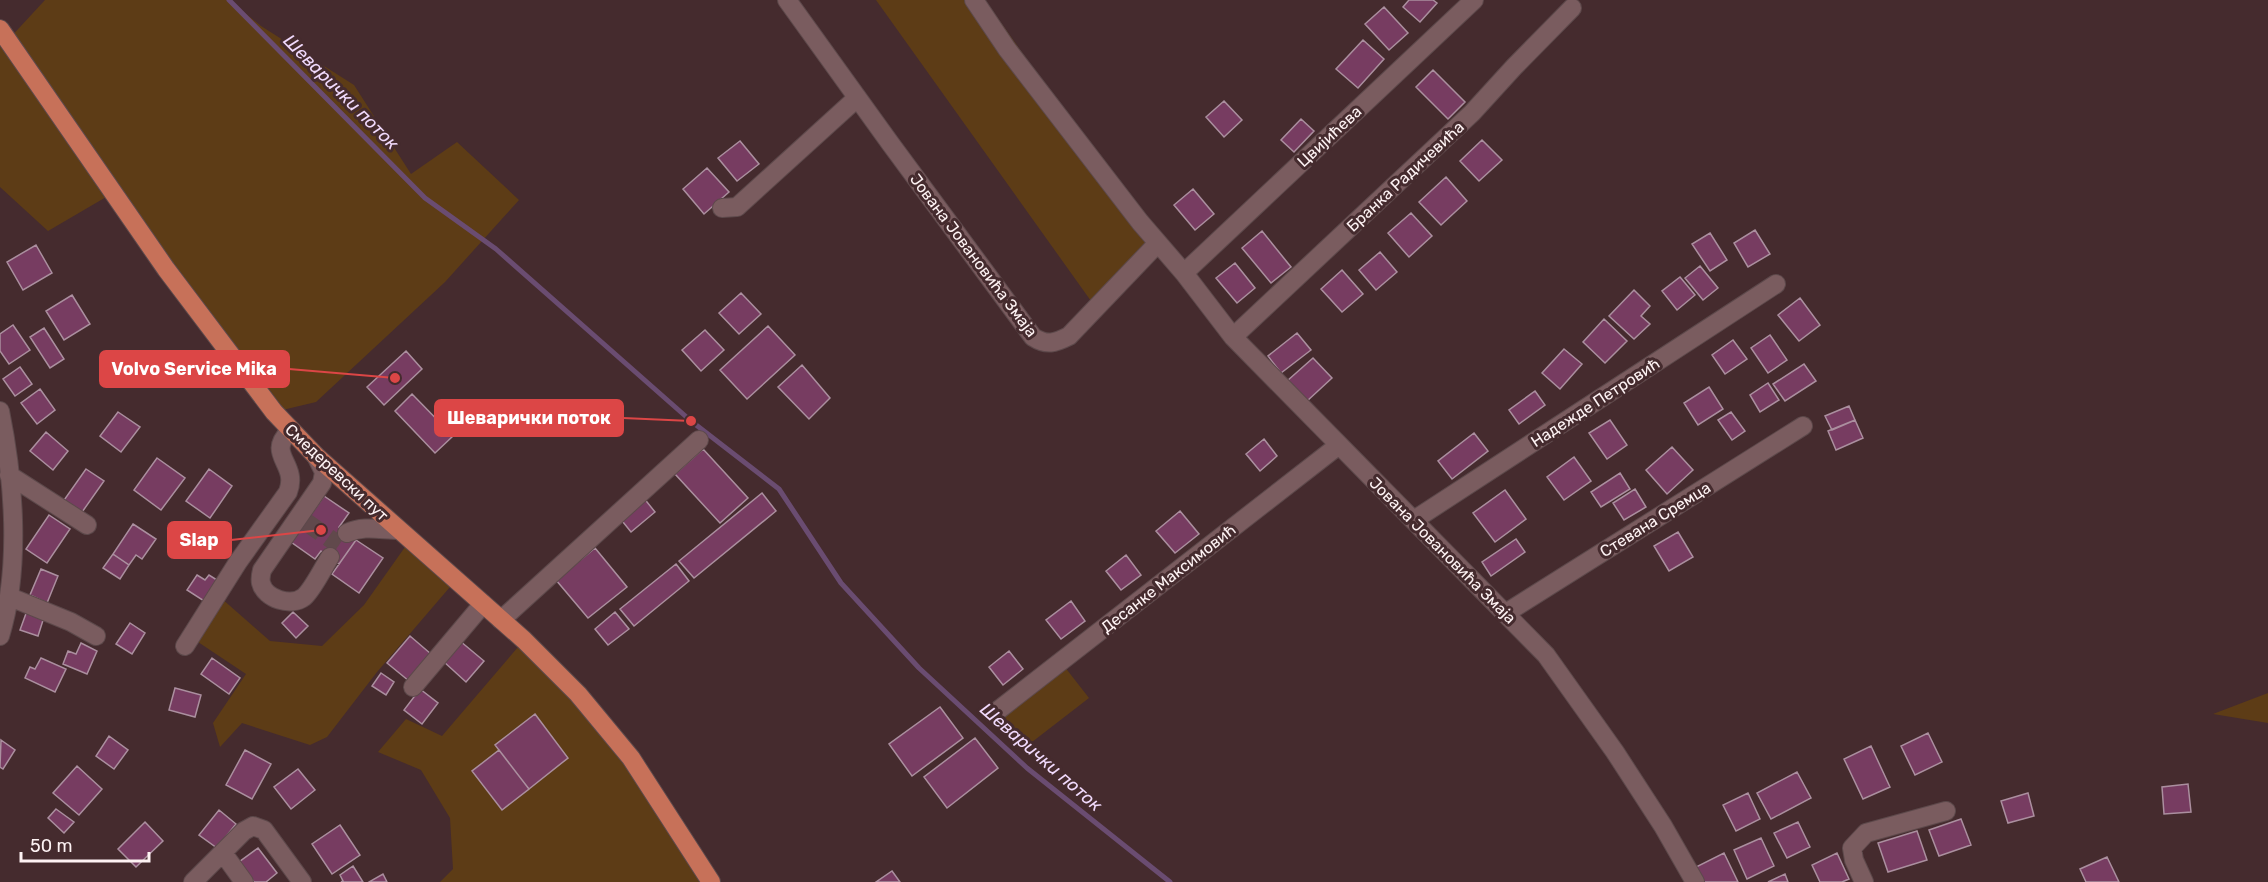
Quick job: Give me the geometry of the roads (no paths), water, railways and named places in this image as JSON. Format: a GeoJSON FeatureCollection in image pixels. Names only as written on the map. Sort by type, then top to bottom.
{"type":"FeatureCollection","features":[{"type":"Feature","properties":{"kind":"main road","name":"Смедеревски пут"},"geometry":{"type":"LineString","coordinates":[[0,28],[166,269],[221,344],[291,431],[556,671],[601,720],[631,758],[711,882]]}},
{"type":"Feature","properties":{"kind":"street","name":"Јована Јовановића Змаја"},"geometry":{"type":"LineString","coordinates":[[787,0],[1033,337],[1052,344],[1069,336],[1157,244]]}},
{"type":"Feature","properties":{"kind":"street","name":"Јована Јовановића Змаја"},"geometry":{"type":"LineString","coordinates":[[974,0],[1007,49],[1157,244],[1184,273],[1233,338],[1546,655],[1584,707],[1662,826],[1695,882]]}},
{"type":"Feature","properties":{"kind":"street","name":"Цвијићева"},"geometry":{"type":"LineString","coordinates":[[1184,273],[1474,0]]}},
{"type":"Feature","properties":{"kind":"street","name":"Бранка Радичевића"},"geometry":{"type":"LineString","coordinates":[[1233,338],[1472,113],[1572,8]]}},
{"type":"Feature","properties":{"kind":"street"},"geometry":{"type":"LineString","coordinates":[[722,208],[737,207],[858,99]]}},
{"type":"Feature","properties":{"kind":"street","name":"Надежде Петровић"},"geometry":{"type":"LineString","coordinates":[[1414,520],[1776,284]]}},
{"type":"Feature","properties":{"kind":"street"},"geometry":{"type":"LineString","coordinates":[[0,411],[9,475],[14,552],[10,597],[0,636]]}},
{"type":"Feature","properties":{"kind":"street","name":"Стевана Сремца"},"geometry":{"type":"LineString","coordinates":[[1506,612],[1803,426]]}},
{"type":"Feature","properties":{"kind":"street"},"geometry":{"type":"LineString","coordinates":[[185,646],[238,562],[288,492],[292,482],[291,473],[280,455],[280,445],[291,431]]}},
{"type":"Feature","properties":{"kind":"street"},"geometry":{"type":"LineString","coordinates":[[501,620],[699,440]]}},
{"type":"Feature","properties":{"kind":"street","name":"Десанке Максимовић"},"geometry":{"type":"LineString","coordinates":[[996,712],[1339,445]]}},
{"type":"Feature","properties":{"kind":"street"},"geometry":{"type":"LineString","coordinates":[[316,456],[324,472],[322,483],[302,519],[262,570],[260,581],[264,591],[272,597],[291,602],[304,597],[330,557]]}},
{"type":"Feature","properties":{"kind":"street"},"geometry":{"type":"LineString","coordinates":[[9,475],[87,525]]}},
{"type":"Feature","properties":{"kind":"street"},"geometry":{"type":"LineString","coordinates":[[347,533],[367,528],[399,530]]}},
{"type":"Feature","properties":{"kind":"street"},"geometry":{"type":"LineString","coordinates":[[10,597],[71,622],[96,636]]}},
{"type":"Feature","properties":{"kind":"street"},"geometry":{"type":"LineString","coordinates":[[413,687],[483,604]]}},
{"type":"Feature","properties":{"kind":"street"},"geometry":{"type":"LineString","coordinates":[[1864,882],[1854,860],[1852,848],[1858,839],[1866,834],[1946,811]]}},
{"type":"Feature","properties":{"kind":"street"},"geometry":{"type":"LineString","coordinates":[[193,882],[248,828],[253,826],[264,830],[302,882]]}},
{"type":"Feature","properties":{"kind":"street"},"geometry":{"type":"LineString","coordinates":[[223,853],[244,882]]}},
{"type":"Feature","properties":{"kind":"waterway","name":"Шеварички поток"},"geometry":{"type":"LineString","coordinates":[[229,0],[425,198],[496,249],[691,421],[779,489],[841,583],[919,668],[1027,768],[1170,882]]}},
{"type":"Feature","properties":{"kind":"tunnel"},"geometry":{"type":"LineString","coordinates":[[306,522],[339,545]]}},
{"type":"Feature","properties":{"kind":"place","name":"Volvo Service Mika"},"geometry":{"type":"Point","coordinates":[395,378]}},
{"type":"Feature","properties":{"kind":"place","name":"Шеварички поток"},"geometry":{"type":"Point","coordinates":[691,421]}},
{"type":"Feature","properties":{"kind":"place","name":"Slap"},"geometry":{"type":"Point","coordinates":[321,530]}}]}
